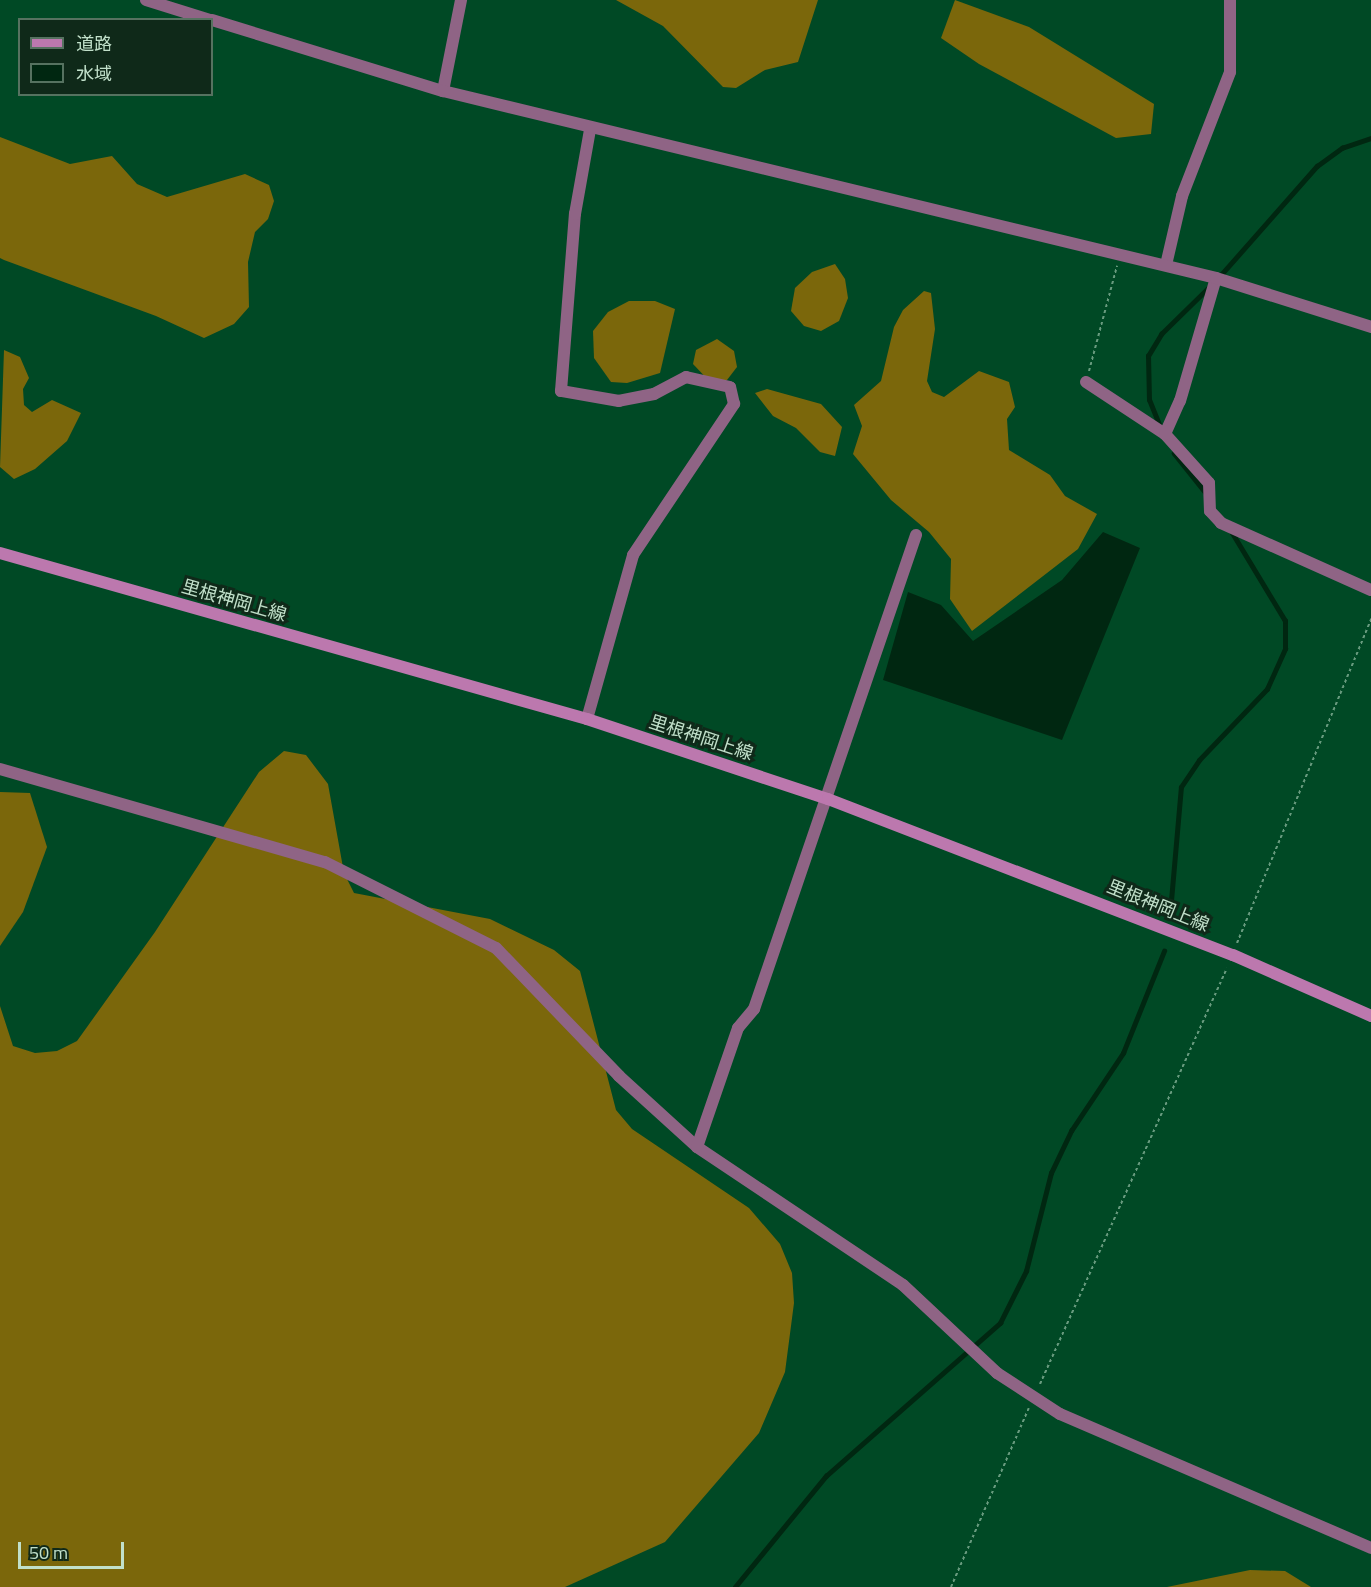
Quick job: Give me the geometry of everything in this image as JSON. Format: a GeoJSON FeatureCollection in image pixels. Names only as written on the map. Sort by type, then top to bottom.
{"type":"FeatureCollection","features":[{"type":"Feature","properties":{"kind":"main road","name":"里根神岡上線"},"geometry":{"type":"LineString","coordinates":[[0,553],[587,719],[828,799],[1233,955],[1371,1016]]}},
{"type":"Feature","properties":{"kind":"street"},"geometry":{"type":"LineString","coordinates":[[146,0],[204,18]]}},
{"type":"Feature","properties":{"kind":"street"},"geometry":{"type":"LineString","coordinates":[[442,91],[461,0]]}},
{"type":"Feature","properties":{"kind":"street"},"geometry":{"type":"LineString","coordinates":[[1166,265],[1182,196],[1230,72],[1230,0]]}},
{"type":"Feature","properties":{"kind":"street"},"geometry":{"type":"LineString","coordinates":[[213,21],[442,91],[590,130],[1166,265],[1216,278],[1371,327]]}},
{"type":"Feature","properties":{"kind":"street"},"geometry":{"type":"LineString","coordinates":[[587,719],[633,555],[734,404],[730,387],[686,377],[654,394],[619,401],[561,391],[575,214],[590,130]]}},
{"type":"Feature","properties":{"kind":"street"},"geometry":{"type":"LineString","coordinates":[[1165,434],[1180,401],[1216,278]]}},
{"type":"Feature","properties":{"kind":"street"},"geometry":{"type":"LineString","coordinates":[[1086,382],[1165,434],[1209,483],[1210,511],[1221,523],[1371,590]]}},
{"type":"Feature","properties":{"kind":"street"},"geometry":{"type":"LineString","coordinates":[[697,1147],[738,1028],[754,1009],[828,799],[916,535]]}},
{"type":"Feature","properties":{"kind":"street"},"geometry":{"type":"LineString","coordinates":[[0,769],[325,862],[496,948],[619,1076],[697,1147],[903,1285],[997,1373],[1034,1397],[1115,1440],[1371,1548]]}},
{"type":"Feature","properties":{"kind":"path"},"geometry":{"type":"LineString","coordinates":[[1086,382],[1120,255]]}},
{"type":"Feature","properties":{"kind":"path"},"geometry":{"type":"LineString","coordinates":[[951,1587],[1233,955],[1371,619]]}},
{"type":"Feature","properties":{"kind":"shaded area"},"geometry":{"type":"Polygon","coordinates":[[[616,0],[818,0],[798,62],[765,70],[736,88],[723,87],[663,26],[616,0]]]}},
{"type":"Feature","properties":{"kind":"shaded area"},"geometry":{"type":"Polygon","coordinates":[[[955,0],[1029,27],[1154,104],[1151,134],[1116,138],[979,64],[941,38],[955,0]]]}},
{"type":"Feature","properties":{"kind":"shaded area"},"geometry":{"type":"Polygon","coordinates":[[[0,137],[70,164],[112,156],[137,184],[167,197],[245,174],[269,185],[274,201],[268,219],[255,232],[248,262],[249,307],[234,324],[204,338],[156,316],[0,258],[0,137]]]}},
{"type":"Feature","properties":{"kind":"shaded area"},"geometry":{"type":"Polygon","coordinates":[[[835,264],[845,279],[848,298],[839,321],[821,331],[804,326],[791,311],[795,288],[812,272],[835,264]]]}},
{"type":"Feature","properties":{"kind":"shaded area"},"geometry":{"type":"Polygon","coordinates":[[[924,291],[931,293],[935,329],[927,381],[932,392],[944,397],[979,371],[1009,382],[1015,407],[1007,419],[1009,450],[1050,475],[1065,496],[1097,514],[1078,549],[972,631],[950,599],[951,559],[929,532],[891,500],[853,454],[862,426],[854,405],[881,381],[894,327],[903,310],[924,291]]]}},
{"type":"Feature","properties":{"kind":"shaded area"},"geometry":{"type":"Polygon","coordinates":[[[629,301],[655,301],[675,309],[660,373],[627,383],[611,382],[594,358],[593,331],[608,312],[629,301]]]}},
{"type":"Feature","properties":{"kind":"shaded area"},"geometry":{"type":"Polygon","coordinates":[[[717,339],[734,351],[737,367],[727,380],[712,384],[693,364],[696,350],[717,339]]]}},
{"type":"Feature","properties":{"kind":"shaded area"},"geometry":{"type":"Polygon","coordinates":[[[4,350],[20,357],[29,378],[23,389],[24,405],[32,412],[52,400],[81,413],[67,441],[35,469],[14,479],[0,467],[4,350]]]}},
{"type":"Feature","properties":{"kind":"shaded area"},"geometry":{"type":"Polygon","coordinates":[[[767,389],[821,404],[842,427],[835,456],[820,452],[796,428],[773,416],[755,393],[767,389]]]}},
{"type":"Feature","properties":{"kind":"shaded area"},"geometry":{"type":"Polygon","coordinates":[[[284,751],[306,755],[328,784],[344,873],[354,893],[490,919],[554,950],[580,971],[616,1110],[632,1129],[749,1208],[780,1244],[792,1273],[794,1303],[785,1372],[759,1433],[665,1542],[565,1587],[0,1587],[0,1006],[13,1046],[35,1053],[57,1051],[77,1041],[155,932],[259,772],[284,751]]]}},
{"type":"Feature","properties":{"kind":"shaded area"},"geometry":{"type":"Polygon","coordinates":[[[0,792],[30,793],[47,847],[23,912],[0,946],[0,792]]]}},
{"type":"Feature","properties":{"kind":"shaded area"},"geometry":{"type":"Polygon","coordinates":[[[1250,1570],[1285,1571],[1311,1587],[1167,1587],[1250,1570]]]}},
{"type":"Feature","properties":{"kind":"water"},"geometry":{"type":"Polygon","coordinates":[[[1103,532],[1140,548],[1062,740],[883,680],[908,592],[941,605],[973,641],[1062,580],[1103,532]]]}},
{"type":"Feature","properties":{"kind":"waterway"},"geometry":{"type":"LineString","coordinates":[[1219,277],[1317,166],[1342,148],[1371,138]]}},
{"type":"Feature","properties":{"kind":"waterway"},"geometry":{"type":"LineString","coordinates":[[1160,427],[1149,400],[1148,356],[1161,334],[1209,287]]}},
{"type":"Feature","properties":{"kind":"waterway"},"geometry":{"type":"LineString","coordinates":[[1174,453],[1206,493]]}},
{"type":"Feature","properties":{"kind":"waterway"},"geometry":{"type":"LineString","coordinates":[[1170,912],[1181,787],[1199,760],[1267,689],[1285,649],[1285,621],[1232,533]]}},
{"type":"Feature","properties":{"kind":"waterway"},"geometry":{"type":"LineString","coordinates":[[735,1587],[826,1476],[1000,1323],[1026,1271],[1051,1173],[1071,1131],[1123,1053],[1164,951]]}}]}
